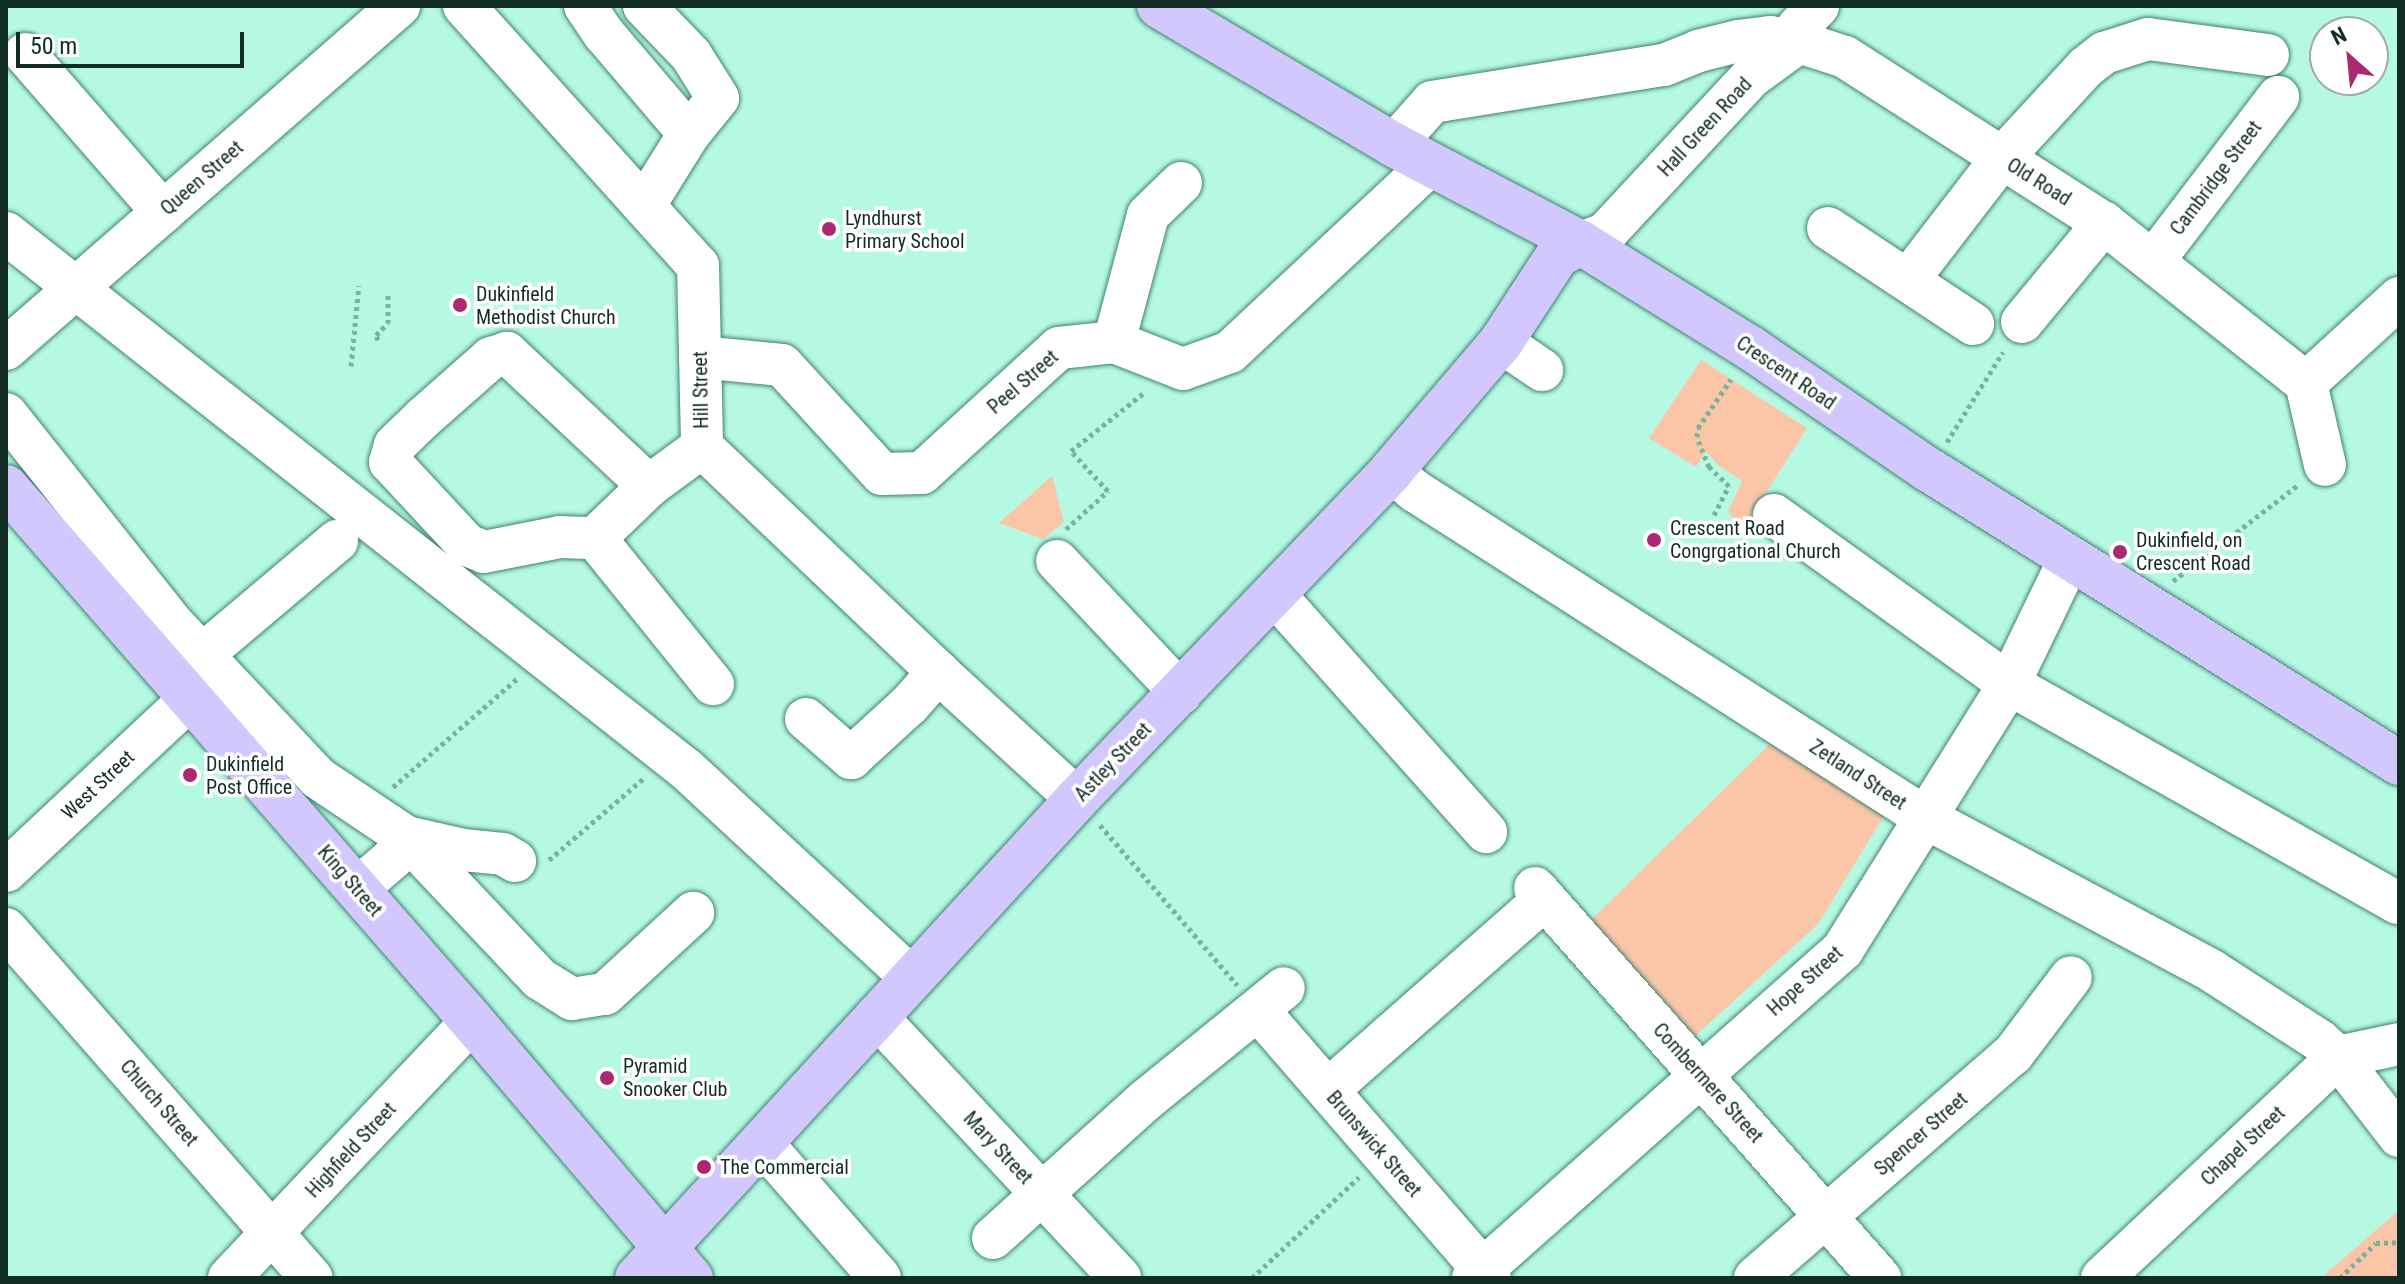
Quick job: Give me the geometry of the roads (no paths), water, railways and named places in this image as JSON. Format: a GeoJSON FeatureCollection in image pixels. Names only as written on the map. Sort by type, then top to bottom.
{"type":"FeatureCollection","features":[{"type":"Feature","properties":{"kind":"main road","name":"Crescent Road"},"geometry":{"type":"LineString","coordinates":[[1159,6],[1412,155],[1581,243],[1752,349],[1929,470],[2399,763]]}},
{"type":"Feature","properties":{"kind":"main road","name":"Astley Street"},"geometry":{"type":"LineString","coordinates":[[664,1268],[762,1143],[876,1016],[1077,799],[1391,471],[1501,342],[1558,255],[1581,243]]}},
{"type":"Feature","properties":{"kind":"main road","name":"King Street"},"geometry":{"type":"LineString","coordinates":[[6,487],[472,1021],[664,1268]]}},
{"type":"Feature","properties":{"kind":"street","name":"Queen Street"},"geometry":{"type":"LineString","coordinates":[[6,349],[399,6]]}},
{"type":"Feature","properties":{"kind":"street","name":"Hill Street"},"geometry":{"type":"LineString","coordinates":[[464,6],[698,266],[702,447],[938,672],[1077,799]]}},
{"type":"Feature","properties":{"kind":"street"},"geometry":{"type":"LineString","coordinates":[[585,6],[604,34],[689,134]]}},
{"type":"Feature","properties":{"kind":"street"},"geometry":{"type":"LineString","coordinates":[[644,6],[691,55],[718,98],[689,134],[644,206]]}},
{"type":"Feature","properties":{"kind":"street","name":"Old Road"},"geometry":{"type":"LineString","coordinates":[[1412,155],[1432,102],[1664,65],[1698,51],[1770,37],[1809,24],[1845,57],[2104,223],[2306,383]]}},
{"type":"Feature","properties":{"kind":"street","name":"Hall Green Road"},"geometry":{"type":"LineString","coordinates":[[1581,243],[1605,234],[1751,77],[1809,24]]}},
{"type":"Feature","properties":{"kind":"street"},"geometry":{"type":"LineString","coordinates":[[1908,280],[2002,158],[2086,67],[2104,53],[2148,39],[2268,55]]}},
{"type":"Feature","properties":{"kind":"street"},"geometry":{"type":"LineString","coordinates":[[25,54],[163,212]]}},
{"type":"Feature","properties":{"kind":"street"},"geometry":{"type":"LineString","coordinates":[[1664,65],[1690,79],[1700,99],[1700,131]]}},
{"type":"Feature","properties":{"kind":"street","name":"Cambridge Street"},"geometry":{"type":"LineString","coordinates":[[2154,260],[2278,97]]}},
{"type":"Feature","properties":{"kind":"street","name":"Peel Street"},"geometry":{"type":"LineString","coordinates":[[700,357],[782,365],[882,474],[922,473],[1059,348],[1114,342],[1183,369],[1230,352],[1412,155]]}},
{"type":"Feature","properties":{"kind":"street"},"geometry":{"type":"LineString","coordinates":[[1114,342],[1148,215],[1181,183]]}},
{"type":"Feature","properties":{"kind":"street"},"geometry":{"type":"LineString","coordinates":[[2022,322],[2104,223]]}},
{"type":"Feature","properties":{"kind":"street"},"geometry":{"type":"LineString","coordinates":[[1828,228],[1973,324]]}},
{"type":"Feature","properties":{"kind":"street"},"geometry":{"type":"LineString","coordinates":[[6,233],[669,756],[912,978]]}},
{"type":"Feature","properties":{"kind":"street"},"geometry":{"type":"LineString","coordinates":[[2325,465],[2306,383],[2399,298]]}},
{"type":"Feature","properties":{"kind":"street"},"geometry":{"type":"LineString","coordinates":[[1501,342],[1542,370]]}},
{"type":"Feature","properties":{"kind":"street"},"geometry":{"type":"LineString","coordinates":[[649,486],[507,353],[491,358],[395,445],[390,462],[467,545],[484,552],[560,537],[595,538],[649,486],[702,447]]}},
{"type":"Feature","properties":{"kind":"street"},"geometry":{"type":"LineString","coordinates":[[6,414],[202,655],[318,778],[406,837],[540,979],[572,999],[605,994],[693,913]]}},
{"type":"Feature","properties":{"kind":"street","name":"Zetland Street"},"geometry":{"type":"LineString","coordinates":[[1391,471],[1415,491],[1926,818],[2212,971],[2320,1041],[2338,1057],[2399,1136]]}},
{"type":"Feature","properties":{"kind":"street"},"geometry":{"type":"LineString","coordinates":[[1774,515],[2009,684],[2397,903]]}},
{"type":"Feature","properties":{"kind":"street"},"geometry":{"type":"LineString","coordinates":[[595,538],[713,684]]}},
{"type":"Feature","properties":{"kind":"street"},"geometry":{"type":"LineString","coordinates":[[202,655],[337,541]]}},
{"type":"Feature","properties":{"kind":"street","name":"Hope Street"},"geometry":{"type":"LineString","coordinates":[[1482,1275],[1573,1188],[1843,949],[2009,684],[2070,558]]}},
{"type":"Feature","properties":{"kind":"street"},"geometry":{"type":"LineString","coordinates":[[1057,561],[1181,693]]}},
{"type":"Feature","properties":{"kind":"street"},"geometry":{"type":"LineString","coordinates":[[1274,594],[1486,832]]}},
{"type":"Feature","properties":{"kind":"street"},"geometry":{"type":"LineString","coordinates":[[806,719],[851,758],[910,704],[938,672]]}},
{"type":"Feature","properties":{"kind":"street","name":"West Street"},"geometry":{"type":"LineString","coordinates":[[6,871],[191,698]]}},
{"type":"Feature","properties":{"kind":"street"},"geometry":{"type":"LineString","coordinates":[[357,889],[393,858],[406,837]]}},
{"type":"Feature","properties":{"kind":"street"},"geometry":{"type":"LineString","coordinates":[[406,837],[463,850],[503,854],[526,866]]}},
{"type":"Feature","properties":{"kind":"street","name":"Combermere Street"},"geometry":{"type":"LineString","coordinates":[[1328,1090],[1453,980],[1540,894],[1880,1278]]}},
{"type":"Feature","properties":{"kind":"street","name":"Church Street"},"geometry":{"type":"LineString","coordinates":[[6,929],[312,1278]]}},
{"type":"Feature","properties":{"kind":"street","name":"Spencer Street"},"geometry":{"type":"LineString","coordinates":[[1755,1278],[2013,1054],[2071,977]]}},
{"type":"Feature","properties":{"kind":"street","name":"Brunswick Street"},"geometry":{"type":"LineString","coordinates":[[1040,1193],[1147,1099],[1271,999],[1328,1090],[1482,1275]]}},
{"type":"Feature","properties":{"kind":"street","name":"Mary Street"},"geometry":{"type":"LineString","coordinates":[[876,1016],[1120,1278]]}},
{"type":"Feature","properties":{"kind":"street","name":"Highfield Street"},"geometry":{"type":"LineString","coordinates":[[229,1278],[472,1021]]}},
{"type":"Feature","properties":{"kind":"street"},"geometry":{"type":"LineString","coordinates":[[2338,1057],[2399,1044]]}},
{"type":"Feature","properties":{"kind":"street","name":"Chapel Street"},"geometry":{"type":"LineString","coordinates":[[2102,1278],[2338,1057]]}},
{"type":"Feature","properties":{"kind":"street"},"geometry":{"type":"LineString","coordinates":[[762,1143],[873,1276]]}},
{"type":"Feature","properties":{"kind":"street"},"geometry":{"type":"LineString","coordinates":[[993,1238],[1040,1193]]}},
{"type":"Feature","properties":{"kind":"place","name":"Lyndhurst Primary School"},"geometry":{"type":"Point","coordinates":[829,229]}},
{"type":"Feature","properties":{"kind":"place","name":"Dukinfield Methodist Church"},"geometry":{"type":"Point","coordinates":[460,305]}},
{"type":"Feature","properties":{"kind":"place","name":"Crescent Road Congrgational Church"},"geometry":{"type":"Point","coordinates":[1654,540]}},
{"type":"Feature","properties":{"kind":"place","name":"Dukinfield, on Crescent Road"},"geometry":{"type":"Point","coordinates":[2120,552]}},
{"type":"Feature","properties":{"kind":"place","name":"Dukinfield Post Office"},"geometry":{"type":"Point","coordinates":[190,775]}},
{"type":"Feature","properties":{"kind":"place","name":"Pyramid Snooker Club"},"geometry":{"type":"Point","coordinates":[607,1078]}},
{"type":"Feature","properties":{"kind":"place","name":"The Commercial"},"geometry":{"type":"Point","coordinates":[704,1167]}}]}
